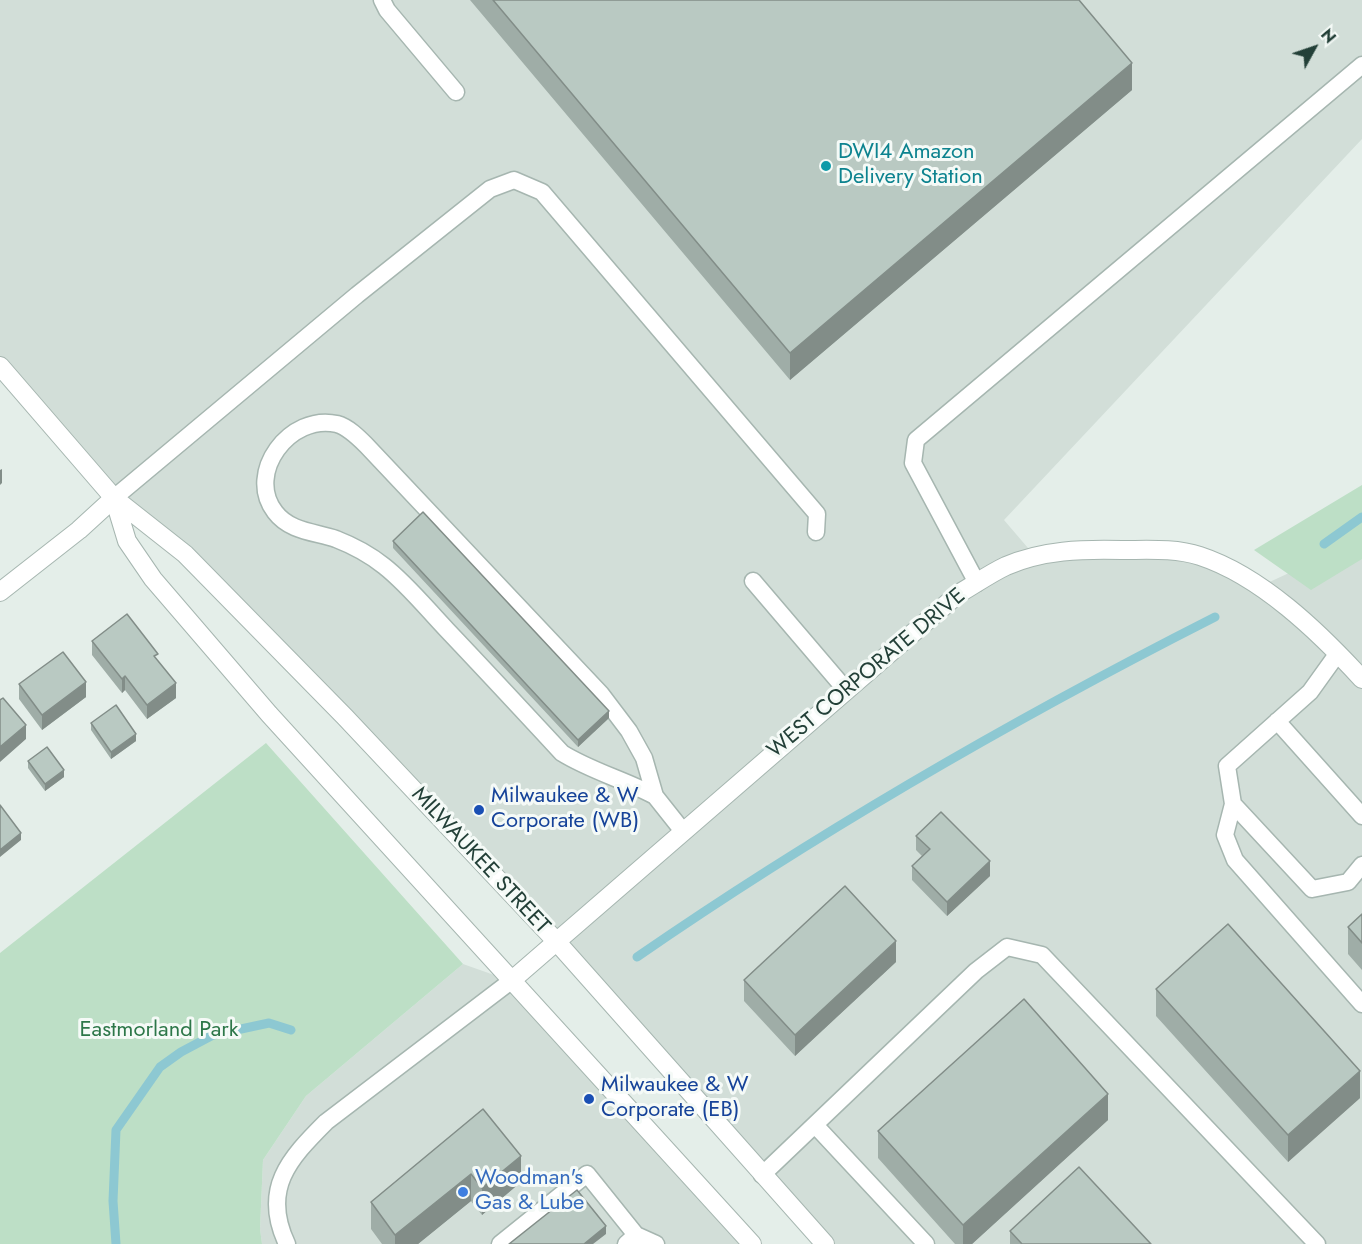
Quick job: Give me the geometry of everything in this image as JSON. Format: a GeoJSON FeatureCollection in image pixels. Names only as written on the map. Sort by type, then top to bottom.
{"type":"FeatureCollection","features":[{"type":"Feature","properties":{"kind":"street","name":"MILWAUKEE STREET"},"geometry":{"type":"LineString","coordinates":[[0,366],[114,498],[185,555],[345,717],[556,941],[825,1244]]}},
{"type":"Feature","properties":{"kind":"street","name":"MILWAUKEE STREET"},"geometry":{"type":"LineString","coordinates":[[114,498],[127,541],[153,579],[268,714],[752,1244]]}},
{"type":"Feature","properties":{"kind":"street"},"geometry":{"type":"LineString","coordinates":[[0,592],[79,530],[114,498]]}},
{"type":"Feature","properties":{"kind":"street","name":"WEST CORPORATE DRIVE"},"geometry":{"type":"LineString","coordinates":[[511,981],[682,830],[958,594],[1004,567],[1034,555],[1082,549],[1169,550],[1199,556],[1261,586],[1338,653],[1362,679]]}},
{"type":"Feature","properties":{"kind":"lane"},"geometry":{"type":"LineString","coordinates":[[382,0],[456,92]]}},
{"type":"Feature","properties":{"kind":"lane"},"geometry":{"type":"LineString","coordinates":[[977,583],[913,463],[916,440],[1362,65]]}},
{"type":"Feature","properties":{"kind":"lane"},"geometry":{"type":"LineString","coordinates":[[114,498],[357,295],[490,189],[514,180],[542,192],[817,514],[816,532]]}},
{"type":"Feature","properties":{"kind":"lane"},"geometry":{"type":"LineString","coordinates":[[655,796],[614,775],[577,762],[562,753],[402,583],[371,556],[350,544],[305,531],[277,514],[270,504],[266,477],[276,450],[286,438],[309,426],[337,424],[366,445],[601,694],[629,731],[644,758],[655,796],[682,830]]}},
{"type":"Feature","properties":{"kind":"lane"},"geometry":{"type":"LineString","coordinates":[[753,581],[846,690]]}},
{"type":"Feature","properties":{"kind":"lane"},"geometry":{"type":"LineString","coordinates":[[1338,653],[1310,692],[1227,766],[1233,804],[1225,835],[1235,860],[1362,1005]]}},
{"type":"Feature","properties":{"kind":"lane"},"geometry":{"type":"LineString","coordinates":[[1277,721],[1362,816]]}},
{"type":"Feature","properties":{"kind":"lane"},"geometry":{"type":"LineString","coordinates":[[1233,804],[1312,889],[1348,882],[1362,865]]}},
{"type":"Feature","properties":{"kind":"lane"},"geometry":{"type":"LineString","coordinates":[[762,1175],[976,971],[1008,947],[1042,955],[1317,1244]]}},
{"type":"Feature","properties":{"kind":"lane"},"geometry":{"type":"LineString","coordinates":[[287,1244],[281,1232],[277,1206],[278,1182],[299,1149],[326,1122],[511,981]]}},
{"type":"Feature","properties":{"kind":"lane"},"geometry":{"type":"LineString","coordinates":[[815,1125],[926,1244]]}},
{"type":"Feature","properties":{"kind":"lane"},"geometry":{"type":"LineString","coordinates":[[500,1244],[587,1174],[631,1240],[656,1244]]}},
{"type":"Feature","properties":{"kind":"shaded area"},"geometry":{"type":"Polygon","coordinates":[[[0,0],[1362,0],[1362,139],[1004,520],[1034,555],[1169,550],[1261,586],[1362,539],[1362,1244],[825,1244],[556,941],[147,524],[0,366],[0,0]]]}},
{"type":"Feature","properties":{"kind":"shaded area"},"geometry":{"type":"Polygon","coordinates":[[[463,964],[511,981],[743,1244],[262,1244],[260,1229],[263,1160],[306,1096],[463,964]]]}},
{"type":"Feature","properties":{"kind":"green space"},"geometry":{"type":"Polygon","coordinates":[[[1362,485],[1362,559],[1311,590],[1254,550],[1362,485]]]}},
{"type":"Feature","properties":{"kind":"green space","name":"Eastmorland Park"},"geometry":{"type":"Polygon","coordinates":[[[266,743],[463,964],[306,1096],[263,1160],[260,1229],[262,1244],[0,1244],[0,953],[266,743]]]}},
{"type":"Feature","properties":{"kind":"building","name":"DWI4 Amazon Delivery Station"},"geometry":{"type":"Polygon","coordinates":[[[493,0],[1079,0],[1132,63],[790,353],[493,0]]]}},
{"type":"Feature","properties":{"kind":"building"},"geometry":{"type":"Polygon","coordinates":[[[423,512],[609,711],[578,740],[393,541],[423,512]]]}},
{"type":"Feature","properties":{"kind":"building"},"geometry":{"type":"Polygon","coordinates":[[[127,614],[158,654],[154,656],[176,683],[147,705],[125,676],[122,679],[92,641],[127,614]]]}},
{"type":"Feature","properties":{"kind":"building"},"geometry":{"type":"Polygon","coordinates":[[[63,652],[86,682],[42,715],[19,684],[63,652]]]}},
{"type":"Feature","properties":{"kind":"building"},"geometry":{"type":"Polygon","coordinates":[[[3,698],[26,725],[0,747],[0,700],[3,698]]]}},
{"type":"Feature","properties":{"kind":"building"},"geometry":{"type":"Polygon","coordinates":[[[116,705],[136,734],[111,752],[91,723],[116,705]]]}},
{"type":"Feature","properties":{"kind":"building"},"geometry":{"type":"Polygon","coordinates":[[[47,747],[64,770],[45,784],[28,761],[47,747]]]}},
{"type":"Feature","properties":{"kind":"building"},"geometry":{"type":"Polygon","coordinates":[[[0,805],[21,833],[0,850],[0,805]]]}},
{"type":"Feature","properties":{"kind":"building"},"geometry":{"type":"Polygon","coordinates":[[[941,812],[990,861],[947,902],[912,866],[930,849],[916,836],[941,812]]]}},
{"type":"Feature","properties":{"kind":"building"},"geometry":{"type":"Polygon","coordinates":[[[845,886],[896,941],[795,1035],[744,980],[845,886]]]}},
{"type":"Feature","properties":{"kind":"building"},"geometry":{"type":"Polygon","coordinates":[[[1362,914],[1362,943],[1348,927],[1362,914]]]}},
{"type":"Feature","properties":{"kind":"building"},"geometry":{"type":"Polygon","coordinates":[[[1228,924],[1360,1071],[1288,1135],[1156,989],[1228,924]]]}},
{"type":"Feature","properties":{"kind":"building"},"geometry":{"type":"Polygon","coordinates":[[[1024,999],[1108,1094],[963,1225],[878,1131],[1024,999]]]}},
{"type":"Feature","properties":{"kind":"building"},"geometry":{"type":"Polygon","coordinates":[[[483,1109],[521,1156],[482,1188],[471,1174],[395,1235],[371,1202],[483,1109]]]}},
{"type":"Feature","properties":{"kind":"building"},"geometry":{"type":"Polygon","coordinates":[[[1079,1167],[1151,1244],[1022,1244],[1010,1231],[1079,1167]]]}},
{"type":"Feature","properties":{"kind":"building"},"geometry":{"type":"Polygon","coordinates":[[[577,1190],[606,1226],[584,1244],[509,1244],[577,1190]]]}},
{"type":"Feature","properties":{"kind":"waterway"},"geometry":{"type":"LineString","coordinates":[[1324,544],[1362,517]]}},
{"type":"Feature","properties":{"kind":"waterway"},"geometry":{"type":"LineString","coordinates":[[637,957],[777,864],[920,777],[993,735],[1215,617]]}},
{"type":"Feature","properties":{"kind":"waterway"},"geometry":{"type":"LineString","coordinates":[[116,1244],[113,1201],[116,1130],[160,1067],[181,1052],[213,1035],[269,1023],[291,1030]]}},
{"type":"Feature","properties":{"kind":"place","name":"DWI4 Amazon Delivery Station"},"geometry":{"type":"Point","coordinates":[826,166]}},
{"type":"Feature","properties":{"kind":"place","name":"Milwaukee & W Corporate (WB)"},"geometry":{"type":"Point","coordinates":[479,810]}},
{"type":"Feature","properties":{"kind":"place","name":"Milwaukee & W Corporate (EB)"},"geometry":{"type":"Point","coordinates":[589,1099]}},
{"type":"Feature","properties":{"kind":"place","name":"Woodman's Gas & Lube"},"geometry":{"type":"Point","coordinates":[463,1192]}}]}
